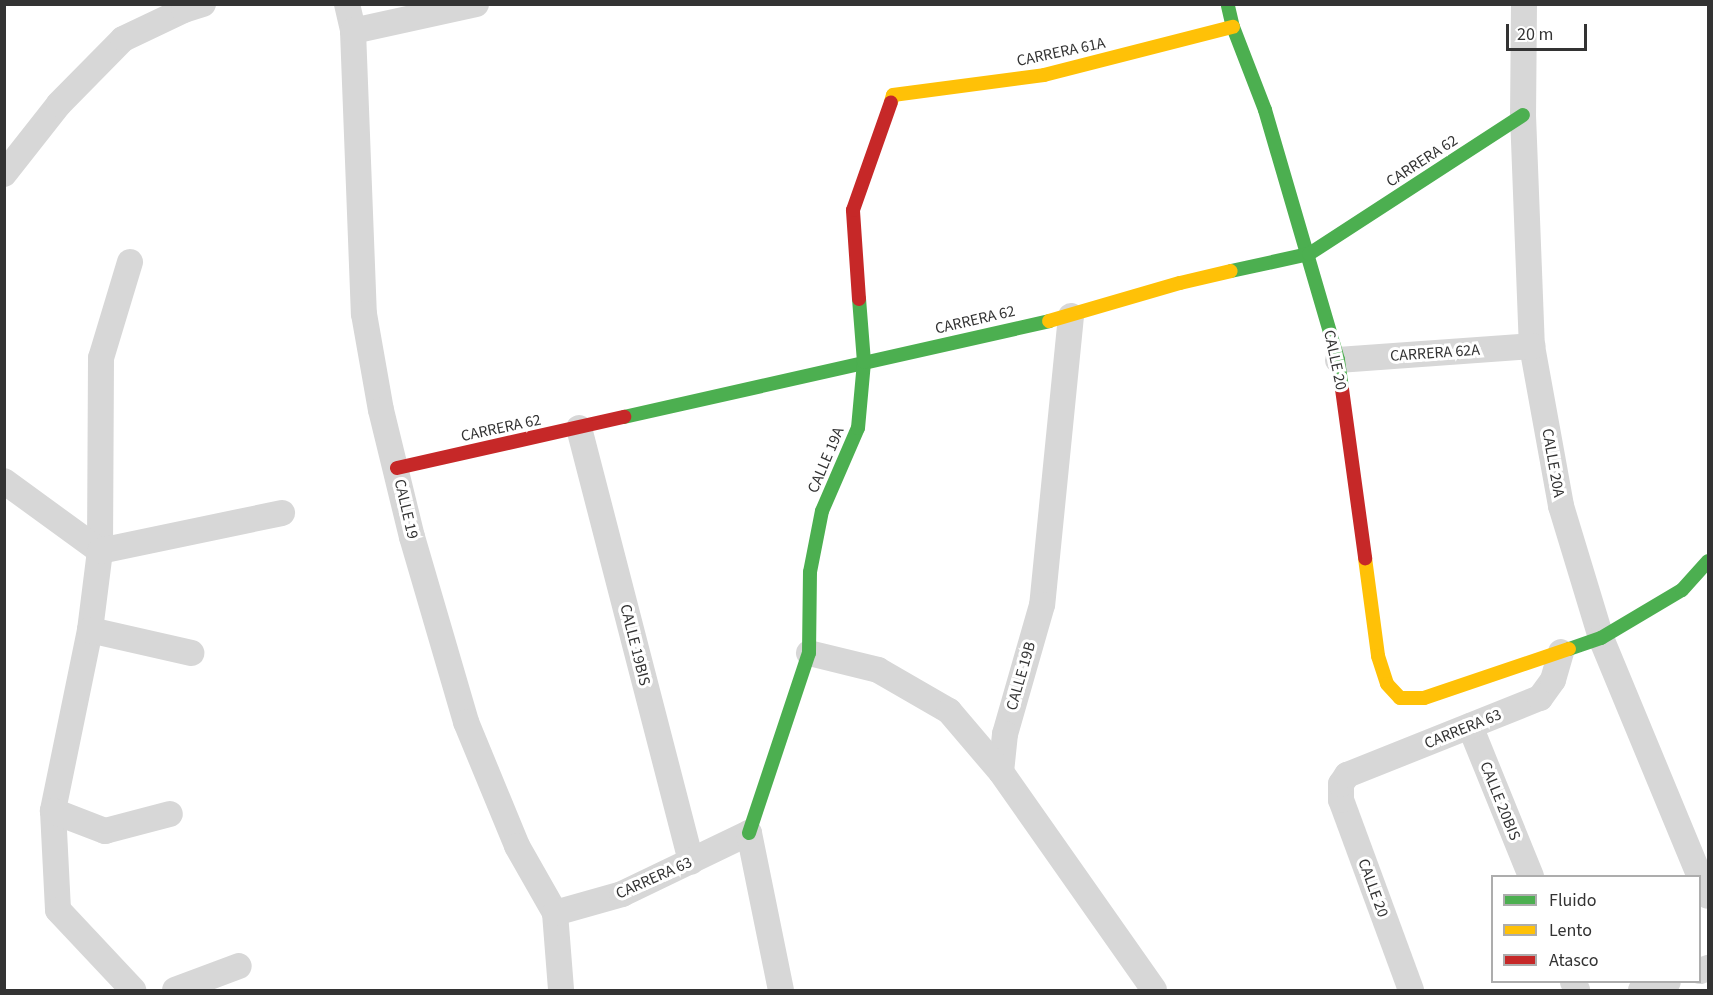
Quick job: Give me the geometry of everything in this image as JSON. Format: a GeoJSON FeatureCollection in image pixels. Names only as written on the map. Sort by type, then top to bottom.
{"type":"FeatureCollection","features":[{"type":"Feature","properties":{"kind":"street"},"geometry":{"type":"LineString","coordinates":[[4,174],[58,104],[123,39],[184,10],[203,4]]}},
{"type":"Feature","properties":{"kind":"street","name":"CALLE 19"},"geometry":{"type":"LineString","coordinates":[[347,4],[353,31],[364,314],[381,410],[412,537],[466,722],[517,846],[555,913],[561,990]]}},
{"type":"Feature","properties":{"kind":"street"},"geometry":{"type":"LineString","coordinates":[[353,31],[476,4]]}},
{"type":"Feature","properties":{"kind":"street","name":"CALLE 20"},"geometry":{"type":"LineString","coordinates":[[1228,4],[1233,27],[1265,110],[1309,254],[1338,360],[1378,656],[1388,684],[1400,698],[1424,698],[1561,652]]}},
{"type":"Feature","properties":{"kind":"street","name":"CALLE 20A"},"geometry":{"type":"LineString","coordinates":[[1524,4],[1523,115],[1532,346],[1561,506],[1601,638],[1699,875]]}},
{"type":"Feature","properties":{"kind":"street","name":"CARRERA 61A"},"geometry":{"type":"LineString","coordinates":[[893,95],[1044,75],[1233,27]]}},
{"type":"Feature","properties":{"kind":"street","name":"CALLE 19A"},"geometry":{"type":"LineString","coordinates":[[749,833],[809,653],[810,572],[822,511],[858,428],[864,362],[854,210],[893,95]]}},
{"type":"Feature","properties":{"kind":"street","name":"CARRERA 62"},"geometry":{"type":"LineString","coordinates":[[397,468],[1071,316],[1180,283],[1309,254],[1523,115]]}},
{"type":"Feature","properties":{"kind":"street"},"geometry":{"type":"LineString","coordinates":[[129,262],[101,358],[100,551],[90,630],[53,811],[58,910],[133,990]]}},
{"type":"Feature","properties":{"kind":"street","name":"CALLE 19B"},"geometry":{"type":"LineString","coordinates":[[1001,772],[1005,734],[1042,605],[1071,316]]}},
{"type":"Feature","properties":{"kind":"street","name":"CARRERA 62A"},"geometry":{"type":"LineString","coordinates":[[1338,360],[1532,346]]}},
{"type":"Feature","properties":{"kind":"street","name":"CALLE 19BIS"},"geometry":{"type":"LineString","coordinates":[[579,428],[691,862]]}},
{"type":"Feature","properties":{"kind":"street"},"geometry":{"type":"LineString","coordinates":[[4,481],[100,551],[282,513]]}},
{"type":"Feature","properties":{"kind":"street"},"geometry":{"type":"LineString","coordinates":[[1561,652],[1601,638],[1682,590],[1708,561]]}},
{"type":"Feature","properties":{"kind":"street"},"geometry":{"type":"LineString","coordinates":[[90,630],[191,653]]}},
{"type":"Feature","properties":{"kind":"street","name":"CARRERA 63"},"geometry":{"type":"LineString","coordinates":[[1341,784],[1347,775],[1540,698],[1553,680],[1561,652]]}},
{"type":"Feature","properties":{"kind":"street"},"geometry":{"type":"LineString","coordinates":[[809,653],[878,670],[949,711],[1001,772],[1154,990]]}},
{"type":"Feature","properties":{"kind":"street","name":"CALLE 20BIS"},"geometry":{"type":"LineString","coordinates":[[1470,726],[1531,875]]}},
{"type":"Feature","properties":{"kind":"street","name":"CALLE 20"},"geometry":{"type":"LineString","coordinates":[[1341,784],[1341,800],[1411,990]]}},
{"type":"Feature","properties":{"kind":"street"},"geometry":{"type":"LineString","coordinates":[[53,811],[105,831],[170,814]]}},
{"type":"Feature","properties":{"kind":"street"},"geometry":{"type":"LineString","coordinates":[[749,833],[781,990]]}},
{"type":"Feature","properties":{"kind":"street","name":"CARRERA 63"},"geometry":{"type":"LineString","coordinates":[[555,913],[622,894],[749,833]]}},
{"type":"Feature","properties":{"kind":"street","name":"CALLE 20A"},"geometry":{"type":"LineString","coordinates":[[1701,879],[1708,896]]}},
{"type":"Feature","properties":{"kind":"street"},"geometry":{"type":"LineString","coordinates":[[175,990],[239,966]]}},
{"type":"Feature","properties":{"kind":"street"},"geometry":{"type":"LineString","coordinates":[[1641,990],[1662,983]]}},
{"type":"Feature","properties":{"kind":"traffic: fast"},"geometry":{"type":"LineString","coordinates":[[1228,6],[1233,27],[1265,110],[1338,360],[1342,389]]}},
{"type":"Feature","properties":{"kind":"traffic: fast"},"geometry":{"type":"LineString","coordinates":[[1231,271],[1309,254],[1523,115]]}},
{"type":"Feature","properties":{"kind":"traffic: fast"},"geometry":{"type":"LineString","coordinates":[[749,833],[809,653],[810,572],[822,511],[858,428],[864,362],[859,299]]}},
{"type":"Feature","properties":{"kind":"traffic: fast"},"geometry":{"type":"LineString","coordinates":[[624,417],[1049,321]]}},
{"type":"Feature","properties":{"kind":"traffic: fast"},"geometry":{"type":"LineString","coordinates":[[1569,649],[1601,638],[1682,590],[1708,561]]}},
{"type":"Feature","properties":{"kind":"traffic: slow"},"geometry":{"type":"LineString","coordinates":[[891,102],[893,95],[1044,75],[1233,27]]}},
{"type":"Feature","properties":{"kind":"traffic: slow"},"geometry":{"type":"LineString","coordinates":[[1049,321],[1180,283],[1231,271]]}},
{"type":"Feature","properties":{"kind":"traffic: slow"},"geometry":{"type":"LineString","coordinates":[[1365,558],[1378,656],[1387,684],[1400,698],[1424,698],[1569,649]]}},
{"type":"Feature","properties":{"kind":"traffic: jam"},"geometry":{"type":"LineString","coordinates":[[859,299],[853,210],[891,102]]}},
{"type":"Feature","properties":{"kind":"traffic: jam"},"geometry":{"type":"LineString","coordinates":[[1342,389],[1365,558]]}},
{"type":"Feature","properties":{"kind":"traffic: jam"},"geometry":{"type":"LineString","coordinates":[[397,468],[624,417]]}}]}
